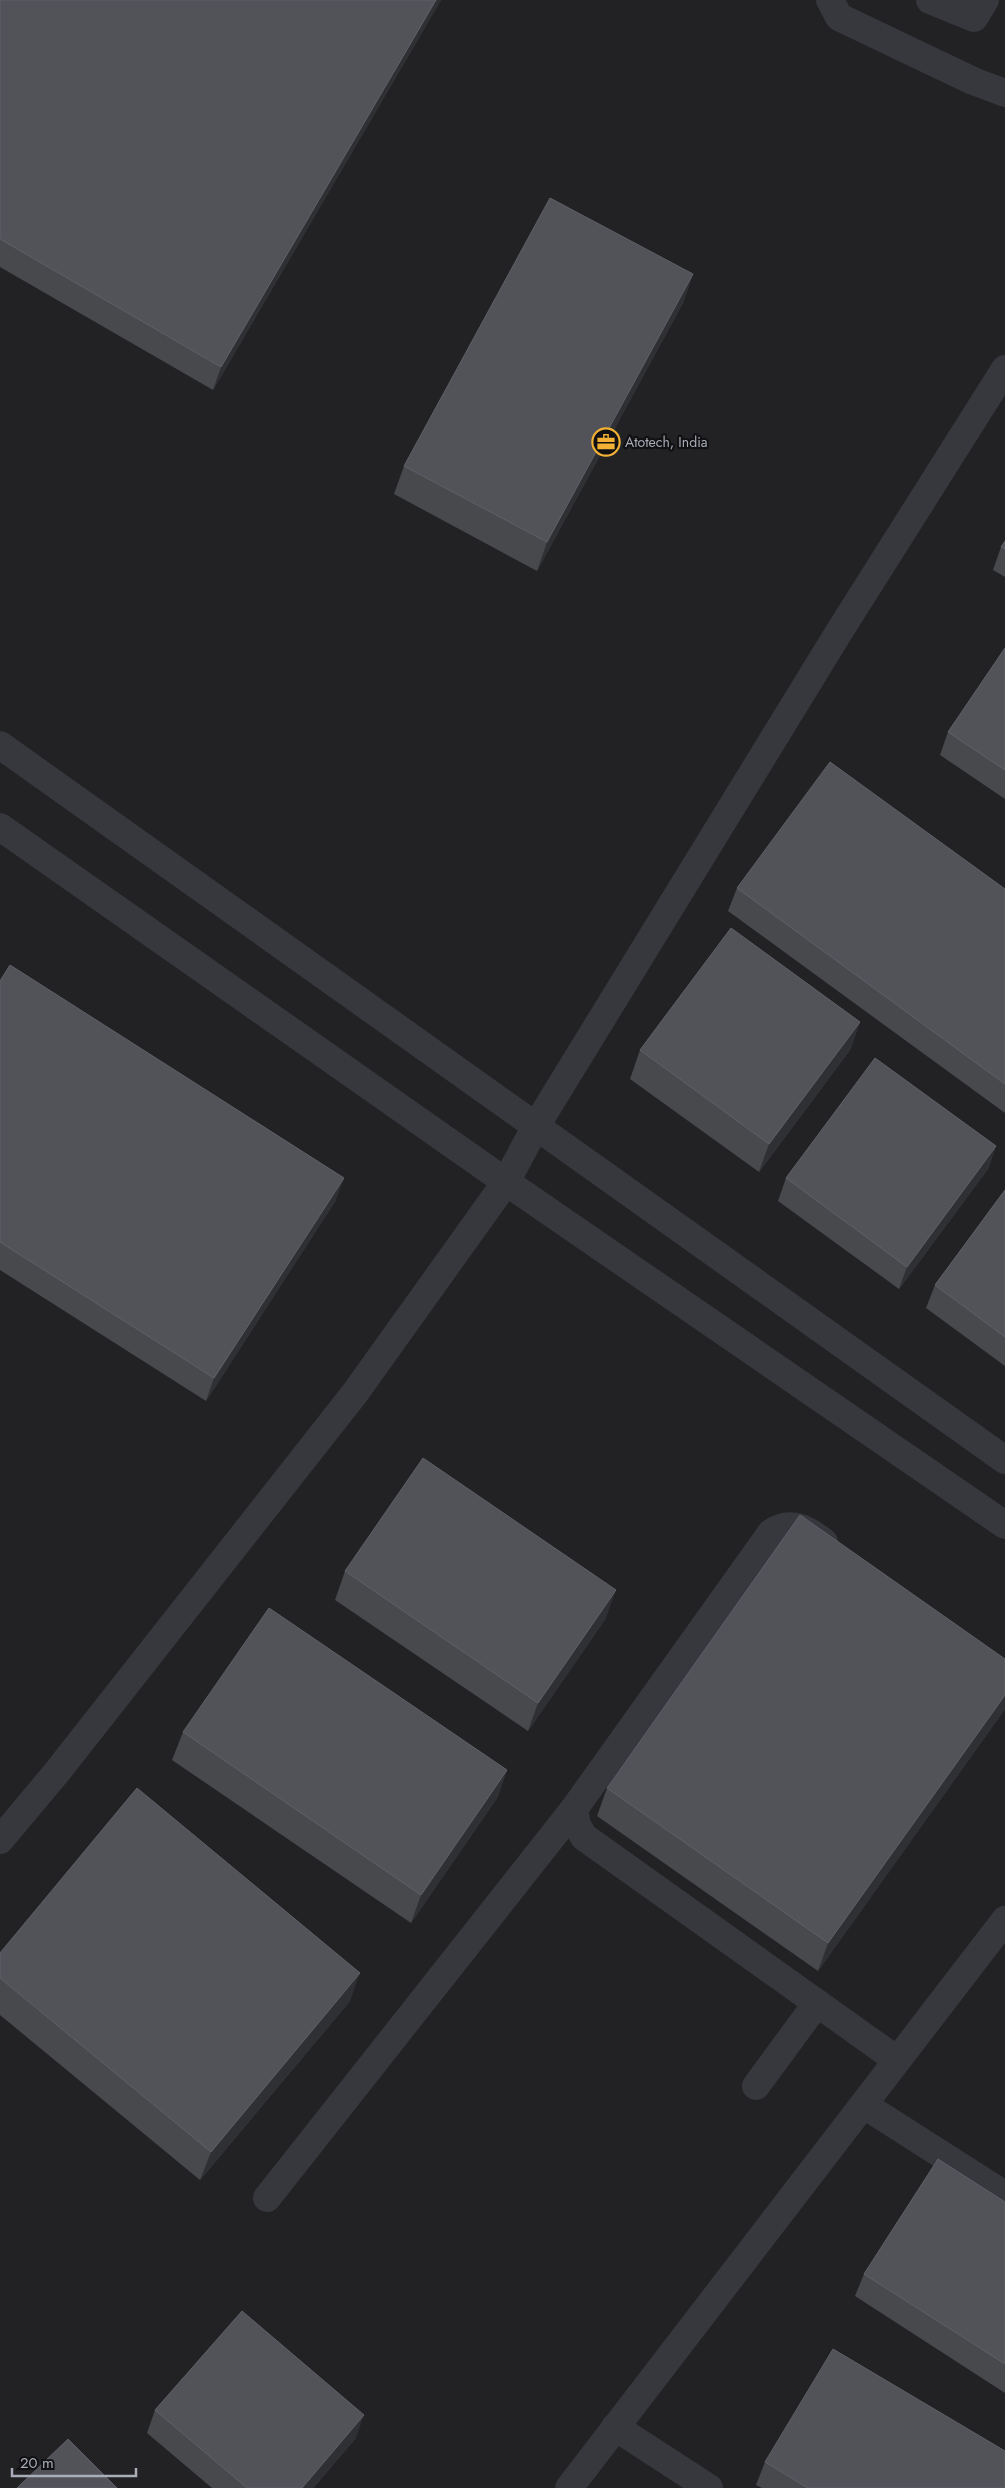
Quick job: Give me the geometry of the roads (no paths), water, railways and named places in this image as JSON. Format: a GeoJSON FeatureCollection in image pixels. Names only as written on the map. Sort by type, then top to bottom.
{"type":"FeatureCollection","features":[{"type":"Feature","properties":{"kind":"street"},"geometry":{"type":"LineString","coordinates":[[830,0],[839,17],[973,81],[1005,93]]}},
{"type":"Feature","properties":{"kind":"street"},"geometry":{"type":"LineString","coordinates":[[930,0],[974,18],[985,0]]}},
{"type":"Feature","properties":{"kind":"street"},"geometry":{"type":"LineString","coordinates":[[0,1840],[57,1772],[355,1393],[506,1182],[536,1126],[839,632],[1005,369]]}},
{"type":"Feature","properties":{"kind":"street"},"geometry":{"type":"LineString","coordinates":[[0,745],[1005,1460]]}},
{"type":"Feature","properties":{"kind":"street"},"geometry":{"type":"LineString","coordinates":[[0,827],[506,1182],[1005,1524]]}},
{"type":"Feature","properties":{"kind":"street"},"geometry":{"type":"LineString","coordinates":[[267,2198],[574,1809],[771,1533],[780,1527],[794,1526],[810,1532],[841,1554]]}},
{"type":"Feature","properties":{"kind":"street"},"geometry":{"type":"LineString","coordinates":[[574,1809],[577,1825],[584,1837],[897,2060]]}},
{"type":"Feature","properties":{"kind":"street"},"geometry":{"type":"LineString","coordinates":[[569,2488],[1005,1920]]}},
{"type":"Feature","properties":{"kind":"street"},"geometry":{"type":"LineString","coordinates":[[756,2086],[817,2003]]}},
{"type":"Feature","properties":{"kind":"street"},"geometry":{"type":"LineString","coordinates":[[864,2105],[1005,2195]]}},
{"type":"Feature","properties":{"kind":"street"},"geometry":{"type":"LineString","coordinates":[[615,2427],[709,2488]]}},
{"type":"Feature","properties":{"kind":"place","name":"Atotech, India"},"geometry":{"type":"Point","coordinates":[606,442]}}]}
